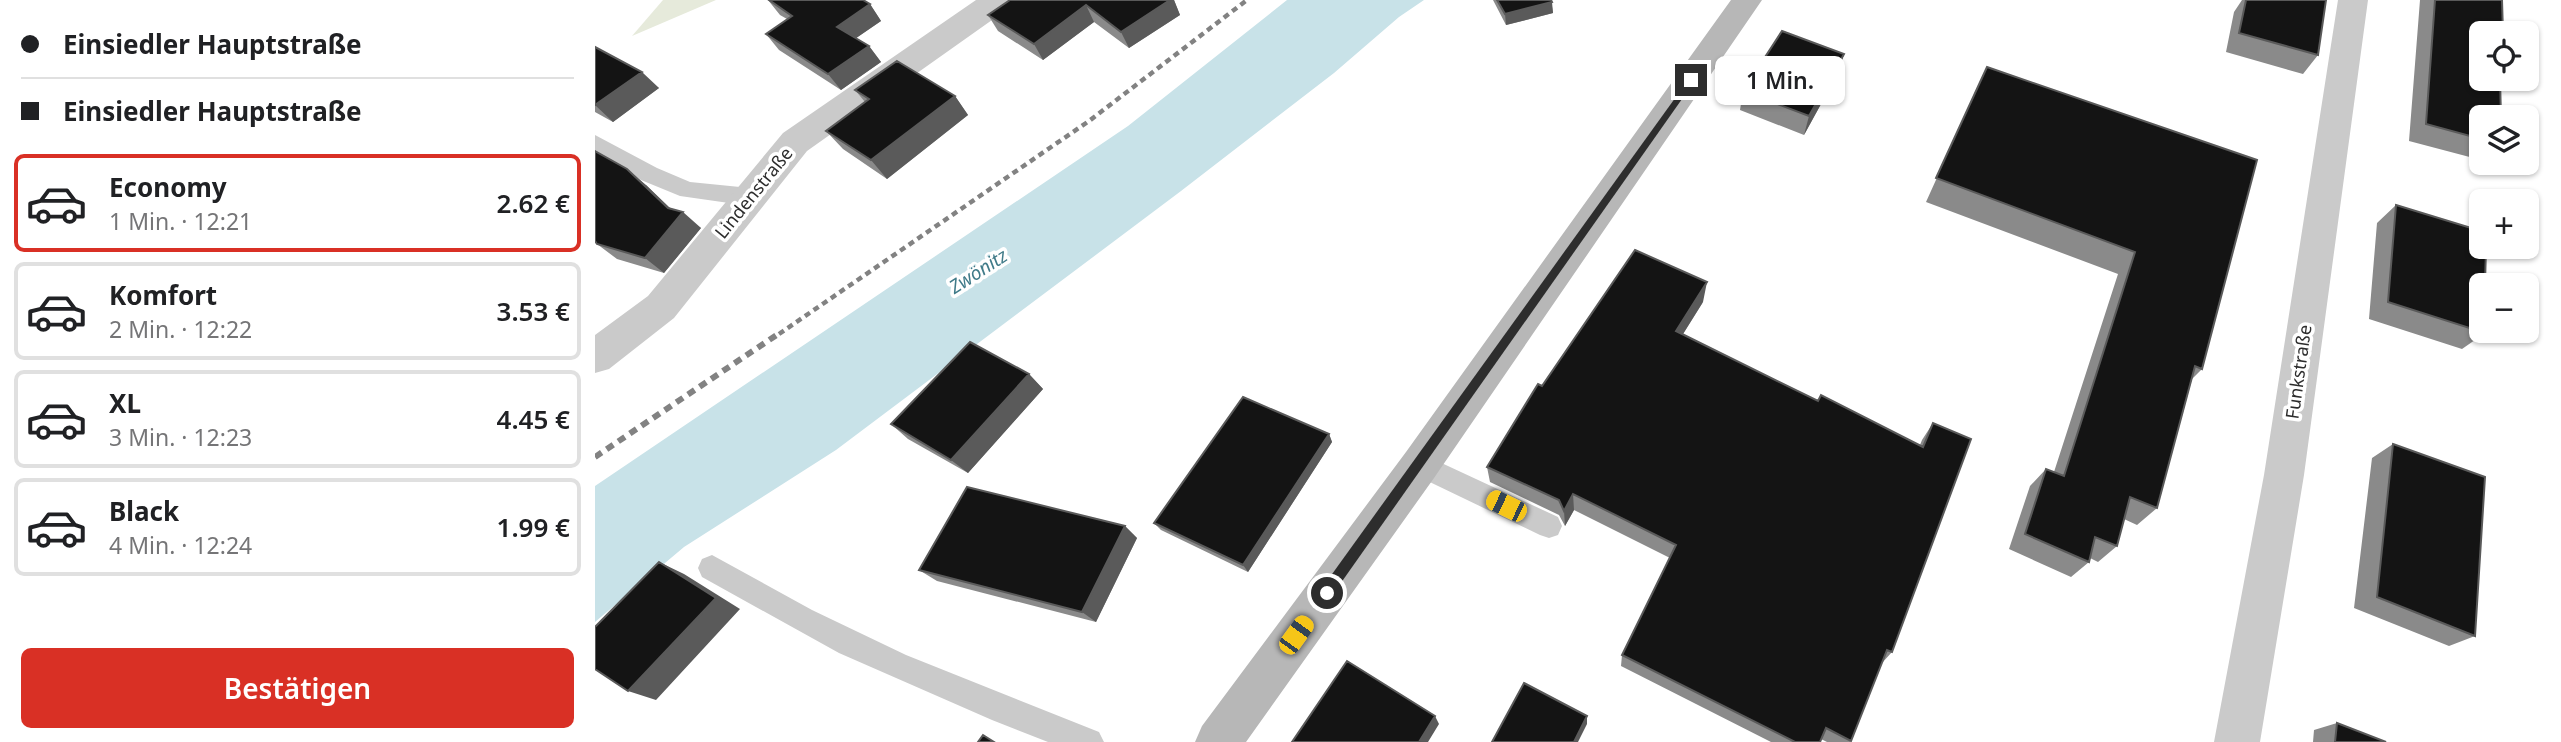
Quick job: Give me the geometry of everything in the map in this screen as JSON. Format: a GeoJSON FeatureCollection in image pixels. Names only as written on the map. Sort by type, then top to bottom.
{"type":"FeatureCollection","features":[{"type":"Feature","properties":{"kind":"main road"},"geometry":{"type":"LineString","coordinates":[[1218,742],[1420,465],[1747,0]]}},
{"type":"Feature","properties":{"kind":"street","name":"Lindenstraße"},"geometry":{"type":"LineString","coordinates":[[595,357],[661,307],[795,142],[998,0]]}},
{"type":"Feature","properties":{"kind":"street","name":"Funkstraße"},"geometry":{"type":"LineString","coordinates":[[2237,742],[2284,475],[2353,0]]}},
{"type":"Feature","properties":{"kind":"lane"},"geometry":{"type":"LineString","coordinates":[[595,143],[649,174],[688,190],[750,197]]}},
{"type":"Feature","properties":{"kind":"lane"},"geometry":{"type":"LineString","coordinates":[[1420,465],[1549,526]]}},
{"type":"Feature","properties":{"kind":"lane"},"geometry":{"type":"LineString","coordinates":[[712,568],[761,598],[917,675],[1024,719],[1089,742]]}},
{"type":"Feature","properties":{"kind":"shaded area"},"geometry":{"type":"Polygon","coordinates":[[[663,0],[716,0],[632,36],[663,0]]]}},
{"type":"Feature","properties":{"kind":"water","name":"Zwönitz"},"geometry":{"type":"Polygon","coordinates":[[[1287,0],[1424,0],[1181,191],[836,450],[684,547],[595,622],[595,486],[1128,126],[1287,0]]]}},
{"type":"Feature","properties":{"kind":"building"},"geometry":{"type":"Polygon","coordinates":[[[769,0],[863,0],[870,4],[837,27],[869,46],[828,74],[766,34],[792,16],[769,0]]]}},
{"type":"Feature","properties":{"kind":"building"},"geometry":{"type":"Polygon","coordinates":[[[1010,0],[1170,0],[1121,32],[1086,5],[1034,44],[988,15],[1010,0]]]}},
{"type":"Feature","properties":{"kind":"building"},"geometry":{"type":"Polygon","coordinates":[[[1497,0],[1551,0],[1552,2],[1505,14],[1497,0]]]}},
{"type":"Feature","properties":{"kind":"building"},"geometry":{"type":"Polygon","coordinates":[[[2246,0],[2326,0],[2318,55],[2239,33],[2246,0]]]}},
{"type":"Feature","properties":{"kind":"building"},"geometry":{"type":"Polygon","coordinates":[[[2435,0],[2502,0],[2503,21],[2469,21],[2469,91],[2500,91],[2501,105],[2469,105],[2469,136],[2426,124],[2435,0]]]}},
{"type":"Feature","properties":{"kind":"building"},"geometry":{"type":"Polygon","coordinates":[[[1782,31],[1844,54],[1809,116],[1743,91],[1782,31]]]}},
{"type":"Feature","properties":{"kind":"building"},"geometry":{"type":"Polygon","coordinates":[[[595,47],[642,72],[595,105],[595,47]]]}},
{"type":"Feature","properties":{"kind":"building"},"geometry":{"type":"Polygon","coordinates":[[[897,61],[955,96],[871,160],[826,131],[869,99],[855,90],[897,61]]]}},
{"type":"Feature","properties":{"kind":"building"},"geometry":{"type":"Polygon","coordinates":[[[1987,67],[2257,160],[2202,369],[2195,366],[2157,508],[2130,497],[2117,546],[2095,537],[2089,562],[2025,534],[2046,469],[2064,476],[2135,252],[1936,178],[1987,67]]]}},
{"type":"Feature","properties":{"kind":"building"},"geometry":{"type":"Polygon","coordinates":[[[595,151],[627,169],[668,208],[683,212],[645,258],[597,244],[595,241],[595,151]]]}},
{"type":"Feature","properties":{"kind":"building"},"geometry":{"type":"Polygon","coordinates":[[[2396,205],[2469,227],[2469,259],[2486,259],[2485,273],[2469,273],[2469,328],[2388,302],[2396,205]]]}},
{"type":"Feature","properties":{"kind":"building"},"geometry":{"type":"Polygon","coordinates":[[[1635,250],[1707,282],[1676,331],[1818,401],[1821,395],[1923,447],[1933,423],[1971,439],[1892,652],[1887,650],[1851,741],[1826,728],[1820,742],[1795,742],[1622,655],[1676,545],[1573,494],[1564,511],[1559,500],[1487,467],[1538,384],[1542,386],[1635,250]]]}},
{"type":"Feature","properties":{"kind":"building"},"geometry":{"type":"Polygon","coordinates":[[[970,342],[1029,374],[951,460],[891,424],[970,342]]]}},
{"type":"Feature","properties":{"kind":"building"},"geometry":{"type":"Polygon","coordinates":[[[1243,397],[1329,434],[1243,565],[1154,523],[1243,397]]]}},
{"type":"Feature","properties":{"kind":"building"},"geometry":{"type":"Polygon","coordinates":[[[2393,444],[2485,477],[2475,636],[2377,597],[2393,444]]]}},
{"type":"Feature","properties":{"kind":"building"},"geometry":{"type":"Polygon","coordinates":[[[967,487],[1125,526],[1082,612],[919,570],[967,487]]]}},
{"type":"Feature","properties":{"kind":"building"},"geometry":{"type":"Polygon","coordinates":[[[659,562],[716,598],[628,691],[595,669],[595,627],[659,562]]]}},
{"type":"Feature","properties":{"kind":"building"},"geometry":{"type":"Polygon","coordinates":[[[1347,661],[1435,716],[1419,742],[1292,742],[1347,661]]]}},
{"type":"Feature","properties":{"kind":"building"},"geometry":{"type":"Polygon","coordinates":[[[1524,683],[1587,716],[1574,742],[1492,742],[1524,683]]]}},
{"type":"Feature","properties":{"kind":"building"},"geometry":{"type":"Polygon","coordinates":[[[2337,723],[2386,742],[2335,742],[2337,723]]]}},
{"type":"Feature","properties":{"kind":"building"},"geometry":{"type":"Polygon","coordinates":[[[983,735],[994,742],[978,742],[983,735]]]}},
{"type":"Feature","properties":{"kind":"railway"},"geometry":{"type":"LineString","coordinates":[[779,334],[1089,121],[1247,0]]}},
{"type":"Feature","properties":{"kind":"railway"},"geometry":{"type":"LineString","coordinates":[[595,457],[781,332]]}},
{"type":"Feature","properties":{"kind":"route"},"geometry":{"type":"LineString","coordinates":[[1327,593],[1691,80]]}}]}
